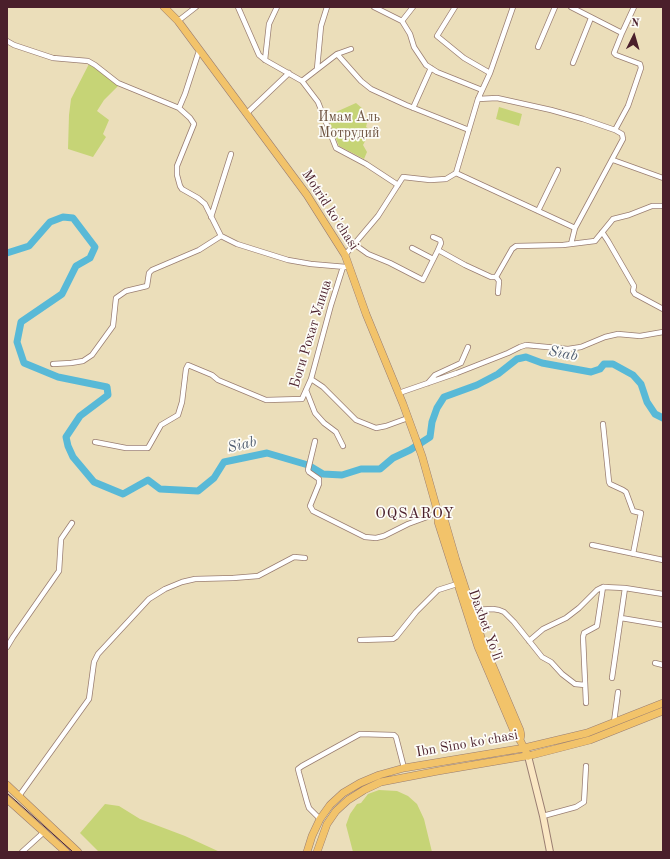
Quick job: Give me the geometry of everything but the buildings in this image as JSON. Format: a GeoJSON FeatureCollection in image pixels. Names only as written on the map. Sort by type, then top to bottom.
{"type":"FeatureCollection","features":[{"type":"Feature","properties":{"kind":"main road","name":"Motrid ko'chasi"},"geometry":{"type":"LineString","coordinates":[[164,7],[178,20],[307,195],[345,255],[346,267],[399,393],[422,456]]}},
{"type":"Feature","properties":{"kind":"main road","name":"Daxbet Yo'li"},"geometry":{"type":"LineString","coordinates":[[422,456],[438,513],[438,522],[478,647],[516,736],[520,740],[528,756]]}},
{"type":"Feature","properties":{"kind":"main road","name":"Daxbet Yo'li"},"geometry":{"type":"LineString","coordinates":[[438,513],[444,522],[472,610],[495,673],[520,730],[520,740]]}},
{"type":"Feature","properties":{"kind":"main road","name":"Ibn Sino ko'chasi"},"geometry":{"type":"LineString","coordinates":[[308,852],[312,836],[320,819],[330,805],[343,793],[378,775],[404,768],[524,748],[587,733],[663,703]]}},
{"type":"Feature","properties":{"kind":"main road","name":"Ibn Sino ko'chasi"},"geometry":{"type":"LineString","coordinates":[[317,852],[327,824],[336,811],[348,800],[372,785],[438,771],[528,756],[590,740],[663,711]]}},
{"type":"Feature","properties":{"kind":"main road"},"geometry":{"type":"LineString","coordinates":[[528,756],[543,816],[550,852]]}},
{"type":"Feature","properties":{"kind":"main road"},"geometry":{"type":"LineString","coordinates":[[7,785],[78,852]]}},
{"type":"Feature","properties":{"kind":"main road"},"geometry":{"type":"LineString","coordinates":[[7,799],[66,852]]}},
{"type":"Feature","properties":{"kind":"street"},"geometry":{"type":"LineString","coordinates":[[178,20],[196,7]]}},
{"type":"Feature","properties":{"kind":"street"},"geometry":{"type":"LineString","coordinates":[[238,7],[259,55],[264,60],[302,81],[318,102],[336,148],[366,164],[398,185]]}},
{"type":"Feature","properties":{"kind":"street"},"geometry":{"type":"LineString","coordinates":[[264,60],[269,24],[277,7]]}},
{"type":"Feature","properties":{"kind":"street"},"geometry":{"type":"LineString","coordinates":[[317,69],[321,26],[327,7]]}},
{"type":"Feature","properties":{"kind":"street"},"geometry":{"type":"LineString","coordinates":[[374,7],[402,21],[410,34],[414,47],[426,65],[437,72],[482,90]]}},
{"type":"Feature","properties":{"kind":"street"},"geometry":{"type":"LineString","coordinates":[[402,21],[413,7]]}},
{"type":"Feature","properties":{"kind":"street"},"geometry":{"type":"LineString","coordinates":[[455,7],[437,36],[464,58],[490,73]]}},
{"type":"Feature","properties":{"kind":"street"},"geometry":{"type":"LineString","coordinates":[[345,255],[378,216],[403,177],[430,180],[446,179],[456,173],[478,99],[490,73],[513,7]]}},
{"type":"Feature","properties":{"kind":"street"},"geometry":{"type":"LineString","coordinates":[[538,47],[555,7]]}},
{"type":"Feature","properties":{"kind":"street"},"geometry":{"type":"LineString","coordinates":[[571,7],[622,33]]}},
{"type":"Feature","properties":{"kind":"street"},"geometry":{"type":"LineString","coordinates":[[615,130],[628,106],[641,68],[640,64],[614,53],[634,7]]}},
{"type":"Feature","properties":{"kind":"street"},"geometry":{"type":"LineString","coordinates":[[573,63],[591,18]]}},
{"type":"Feature","properties":{"kind":"street"},"geometry":{"type":"LineString","coordinates":[[7,41],[14,45],[53,58],[88,61],[95,64],[118,83],[179,108],[190,118],[194,124],[177,166],[177,175],[182,189],[198,198],[205,204],[221,236],[238,244],[288,260],[311,264],[346,267]]}},
{"type":"Feature","properties":{"kind":"street"},"geometry":{"type":"LineString","coordinates":[[302,81],[336,54],[351,49]]}},
{"type":"Feature","properties":{"kind":"street"},"geometry":{"type":"LineString","coordinates":[[179,108],[200,50]]}},
{"type":"Feature","properties":{"kind":"street"},"geometry":{"type":"LineString","coordinates":[[336,54],[365,85],[414,108],[469,130]]}},
{"type":"Feature","properties":{"kind":"street"},"geometry":{"type":"LineString","coordinates":[[414,108],[431,68]]}},
{"type":"Feature","properties":{"kind":"street"},"geometry":{"type":"LineString","coordinates":[[246,114],[289,73]]}},
{"type":"Feature","properties":{"kind":"street"},"geometry":{"type":"LineString","coordinates":[[478,99],[497,98],[551,110],[583,119],[615,130],[622,134],[623,139],[613,160],[575,228],[571,244]]}},
{"type":"Feature","properties":{"kind":"street"},"geometry":{"type":"LineString","coordinates":[[211,216],[231,154]]}},
{"type":"Feature","properties":{"kind":"street"},"geometry":{"type":"LineString","coordinates":[[613,160],[663,178]]}},
{"type":"Feature","properties":{"kind":"street"},"geometry":{"type":"LineString","coordinates":[[538,211],[558,170]]}},
{"type":"Feature","properties":{"kind":"street"},"geometry":{"type":"LineString","coordinates":[[456,173],[575,228]]}},
{"type":"Feature","properties":{"kind":"street"},"geometry":{"type":"LineString","coordinates":[[496,277],[512,248],[516,246],[550,246],[595,241],[613,219],[629,215],[652,206],[663,206]]}},
{"type":"Feature","properties":{"kind":"street"},"geometry":{"type":"LineString","coordinates":[[602,232],[634,286],[635,294],[663,310]]}},
{"type":"Feature","properties":{"kind":"street"},"geometry":{"type":"LineString","coordinates":[[53,364],[83,361],[92,355],[113,326],[116,298],[126,291],[148,285],[149,273],[152,270],[199,250],[221,236]]}},
{"type":"Feature","properties":{"kind":"street"},"geometry":{"type":"LineString","coordinates":[[354,244],[368,254],[390,263],[423,280],[441,243],[440,240],[433,237]]}},
{"type":"Feature","properties":{"kind":"street"},"geometry":{"type":"LineString","coordinates":[[412,248],[433,259]]}},
{"type":"Feature","properties":{"kind":"street"},"geometry":{"type":"LineString","coordinates":[[438,250],[465,265],[491,277],[496,277]]}},
{"type":"Feature","properties":{"kind":"street","name":"Боги Рохат Улица"},"geometry":{"type":"LineString","coordinates":[[96,442],[126,448],[148,448],[161,425],[178,416],[182,402],[186,369],[188,365],[212,375],[218,380],[266,400],[302,399],[311,379],[331,305],[346,267]]}},
{"type":"Feature","properties":{"kind":"street"},"geometry":{"type":"LineString","coordinates":[[496,277],[499,281],[498,293]]}},
{"type":"Feature","properties":{"kind":"street"},"geometry":{"type":"LineString","coordinates":[[399,393],[427,384],[526,345],[568,349],[581,347],[605,337],[618,334],[640,336],[663,332]]}},
{"type":"Feature","properties":{"kind":"street"},"geometry":{"type":"LineString","coordinates":[[427,384],[435,375],[461,363],[468,347]]}},
{"type":"Feature","properties":{"kind":"street"},"geometry":{"type":"LineString","coordinates":[[311,379],[323,387],[356,420],[360,422],[376,428],[408,418]]}},
{"type":"Feature","properties":{"kind":"street"},"geometry":{"type":"LineString","coordinates":[[306,390],[315,413],[324,423],[336,432],[343,446]]}},
{"type":"Feature","properties":{"kind":"street"},"geometry":{"type":"LineString","coordinates":[[604,424],[609,482],[610,484],[626,492],[633,511],[641,513],[633,554]]}},
{"type":"Feature","properties":{"kind":"street"},"geometry":{"type":"LineString","coordinates":[[315,441],[308,470],[319,479],[319,484],[311,502],[311,509],[365,537],[376,538],[438,513]]}},
{"type":"Feature","properties":{"kind":"street"},"geometry":{"type":"LineString","coordinates":[[7,647],[59,571],[61,539],[72,523]]}},
{"type":"Feature","properties":{"kind":"street"},"geometry":{"type":"LineString","coordinates":[[592,545],[663,560]]}},
{"type":"Feature","properties":{"kind":"street"},"geometry":{"type":"LineString","coordinates":[[19,796],[89,699],[94,662],[98,654],[149,599],[165,589],[182,582],[199,579],[258,576],[294,557],[305,558]]}},
{"type":"Feature","properties":{"kind":"street"},"geometry":{"type":"LineString","coordinates":[[360,640],[393,639],[416,612],[438,590],[457,584]]}},
{"type":"Feature","properties":{"kind":"street"},"geometry":{"type":"LineString","coordinates":[[529,640],[543,629],[566,618],[579,608],[597,590],[603,587],[625,588],[663,594]]}},
{"type":"Feature","properties":{"kind":"street"},"geometry":{"type":"LineString","coordinates":[[586,703],[583,637],[584,633],[597,626],[603,587]]}},
{"type":"Feature","properties":{"kind":"street"},"geometry":{"type":"LineString","coordinates":[[612,678],[625,588]]}},
{"type":"Feature","properties":{"kind":"street"},"geometry":{"type":"LineString","coordinates":[[472,610],[493,609],[504,612],[512,619],[542,657],[551,662],[575,684],[585,685]]}},
{"type":"Feature","properties":{"kind":"street"},"geometry":{"type":"LineString","coordinates":[[621,618],[663,625]]}},
{"type":"Feature","properties":{"kind":"street"},"geometry":{"type":"LineString","coordinates":[[655,663],[663,665]]}},
{"type":"Feature","properties":{"kind":"street"},"geometry":{"type":"LineString","coordinates":[[614,722],[618,692]]}},
{"type":"Feature","properties":{"kind":"street"},"geometry":{"type":"LineString","coordinates":[[320,819],[310,808],[307,802],[298,769],[302,766],[360,734],[394,735],[396,737],[404,768]]}},
{"type":"Feature","properties":{"kind":"street"},"geometry":{"type":"LineString","coordinates":[[543,816],[576,807],[584,802],[586,766]]}},
{"type":"Feature","properties":{"kind":"street"},"geometry":{"type":"LineString","coordinates":[[22,852],[44,832]]}},
{"type":"Feature","properties":{"kind":"green space"},"geometry":{"type":"Polygon","coordinates":[[[90,62],[118,86],[104,100],[97,111],[109,120],[103,134],[106,137],[93,157],[68,149],[71,99],[90,62]]]}},
{"type":"Feature","properties":{"kind":"green space","name":"Имам Аль Мотрудий"},"geometry":{"type":"Polygon","coordinates":[[[356,103],[363,109],[363,115],[368,119],[366,127],[371,130],[363,145],[367,152],[364,159],[339,146],[327,116],[356,103]]]}},
{"type":"Feature","properties":{"kind":"green space"},"geometry":{"type":"Polygon","coordinates":[[[499,107],[522,114],[519,126],[496,119],[499,107]]]}},
{"type":"Feature","properties":{"kind":"green space"},"geometry":{"type":"Polygon","coordinates":[[[379,790],[397,791],[408,796],[417,804],[424,819],[432,852],[353,852],[346,825],[350,814],[357,804],[361,803],[368,794],[379,790]]]}},
{"type":"Feature","properties":{"kind":"green space"},"geometry":{"type":"Polygon","coordinates":[[[105,804],[119,806],[140,819],[185,836],[220,852],[99,852],[80,833],[105,804]]]}},
{"type":"Feature","properties":{"kind":"waterway","name":"Siab"},"geometry":{"type":"LineString","coordinates":[[7,253],[29,246],[50,222],[63,217],[73,218],[95,247],[90,258],[76,266],[62,294],[21,322],[17,342],[24,363],[58,377],[107,387],[108,395],[80,416],[66,437],[73,457],[94,482],[123,494],[148,480],[160,489],[198,491],[214,478],[224,462],[267,453],[308,465],[323,474],[342,475],[361,469],[380,469],[393,458],[410,450],[430,437],[432,422],[437,408],[444,397],[477,385],[498,374],[517,359],[526,357],[542,363],[591,372],[600,369],[604,364],[613,364],[633,375],[641,384],[647,402],[655,414],[663,418]]}},
{"type":"Feature","properties":{"kind":"tram line"},"geometry":{"type":"LineString","coordinates":[[7,793],[73,852]]}},
{"type":"Feature","properties":{"kind":"district","name":"OQSAROY"},"geometry":{"type":"Point","coordinates":[415,514]}}]}
